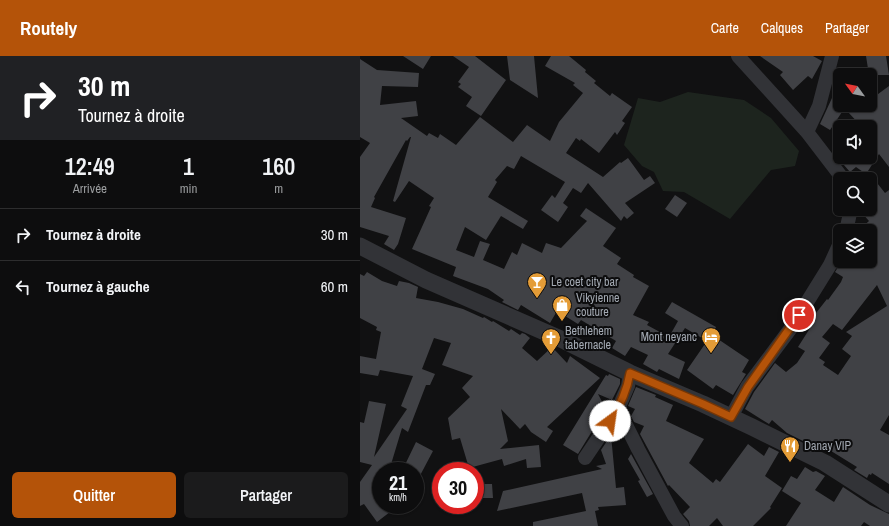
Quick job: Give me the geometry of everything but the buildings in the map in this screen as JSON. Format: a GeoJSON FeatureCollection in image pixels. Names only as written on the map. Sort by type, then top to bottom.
{"type":"FeatureCollection","features":[{"type":"Feature","properties":{"kind":"street"},"geometry":{"type":"LineString","coordinates":[[738,56],[807,132],[838,172]]}},
{"type":"Feature","properties":{"kind":"street"},"geometry":{"type":"LineString","coordinates":[[807,132],[819,106],[832,56]]}},
{"type":"Feature","properties":{"kind":"street"},"geometry":{"type":"LineString","coordinates":[[360,246],[426,280],[563,340],[630,373],[731,417],[825,463],[889,504]]}},
{"type":"Feature","properties":{"kind":"street"},"geometry":{"type":"LineString","coordinates":[[731,417],[748,387],[791,328],[833,258]]}},
{"type":"Feature","properties":{"kind":"street"},"geometry":{"type":"LineString","coordinates":[[585,458],[618,409],[628,386],[630,373]]}},
{"type":"Feature","properties":{"kind":"street"},"geometry":{"type":"LineString","coordinates":[[618,409],[674,516],[682,526]]}},
{"type":"Feature","properties":{"kind":"shaded area"},"geometry":{"type":"Polygon","coordinates":[[[688,92],[744,100],[771,118],[799,151],[795,166],[771,170],[730,219],[684,192],[663,191],[654,172],[642,166],[624,145],[638,98],[660,102],[688,92]]]}},
{"type":"Feature","properties":{"kind":"place","name":"Le coet city bar"},"geometry":{"type":"Point","coordinates":[537,299]}},
{"type":"Feature","properties":{"kind":"place","name":"Vikyienne couture"},"geometry":{"type":"Point","coordinates":[562,322]}},
{"type":"Feature","properties":{"kind":"place","name":"Mont neyanc"},"geometry":{"type":"Point","coordinates":[711,354]}},
{"type":"Feature","properties":{"kind":"place","name":"Bethlehem tabernacle"},"geometry":{"type":"Point","coordinates":[551,355]}},
{"type":"Feature","properties":{"kind":"place","name":"Danay VIP"},"geometry":{"type":"Point","coordinates":[790,463]}},
{"type":"Feature","properties":{"kind":"route"},"geometry":{"type":"LineString","coordinates":[[610,421],[618,409],[628,386],[630,373],[731,417],[748,387],[799,315]]}}]}
